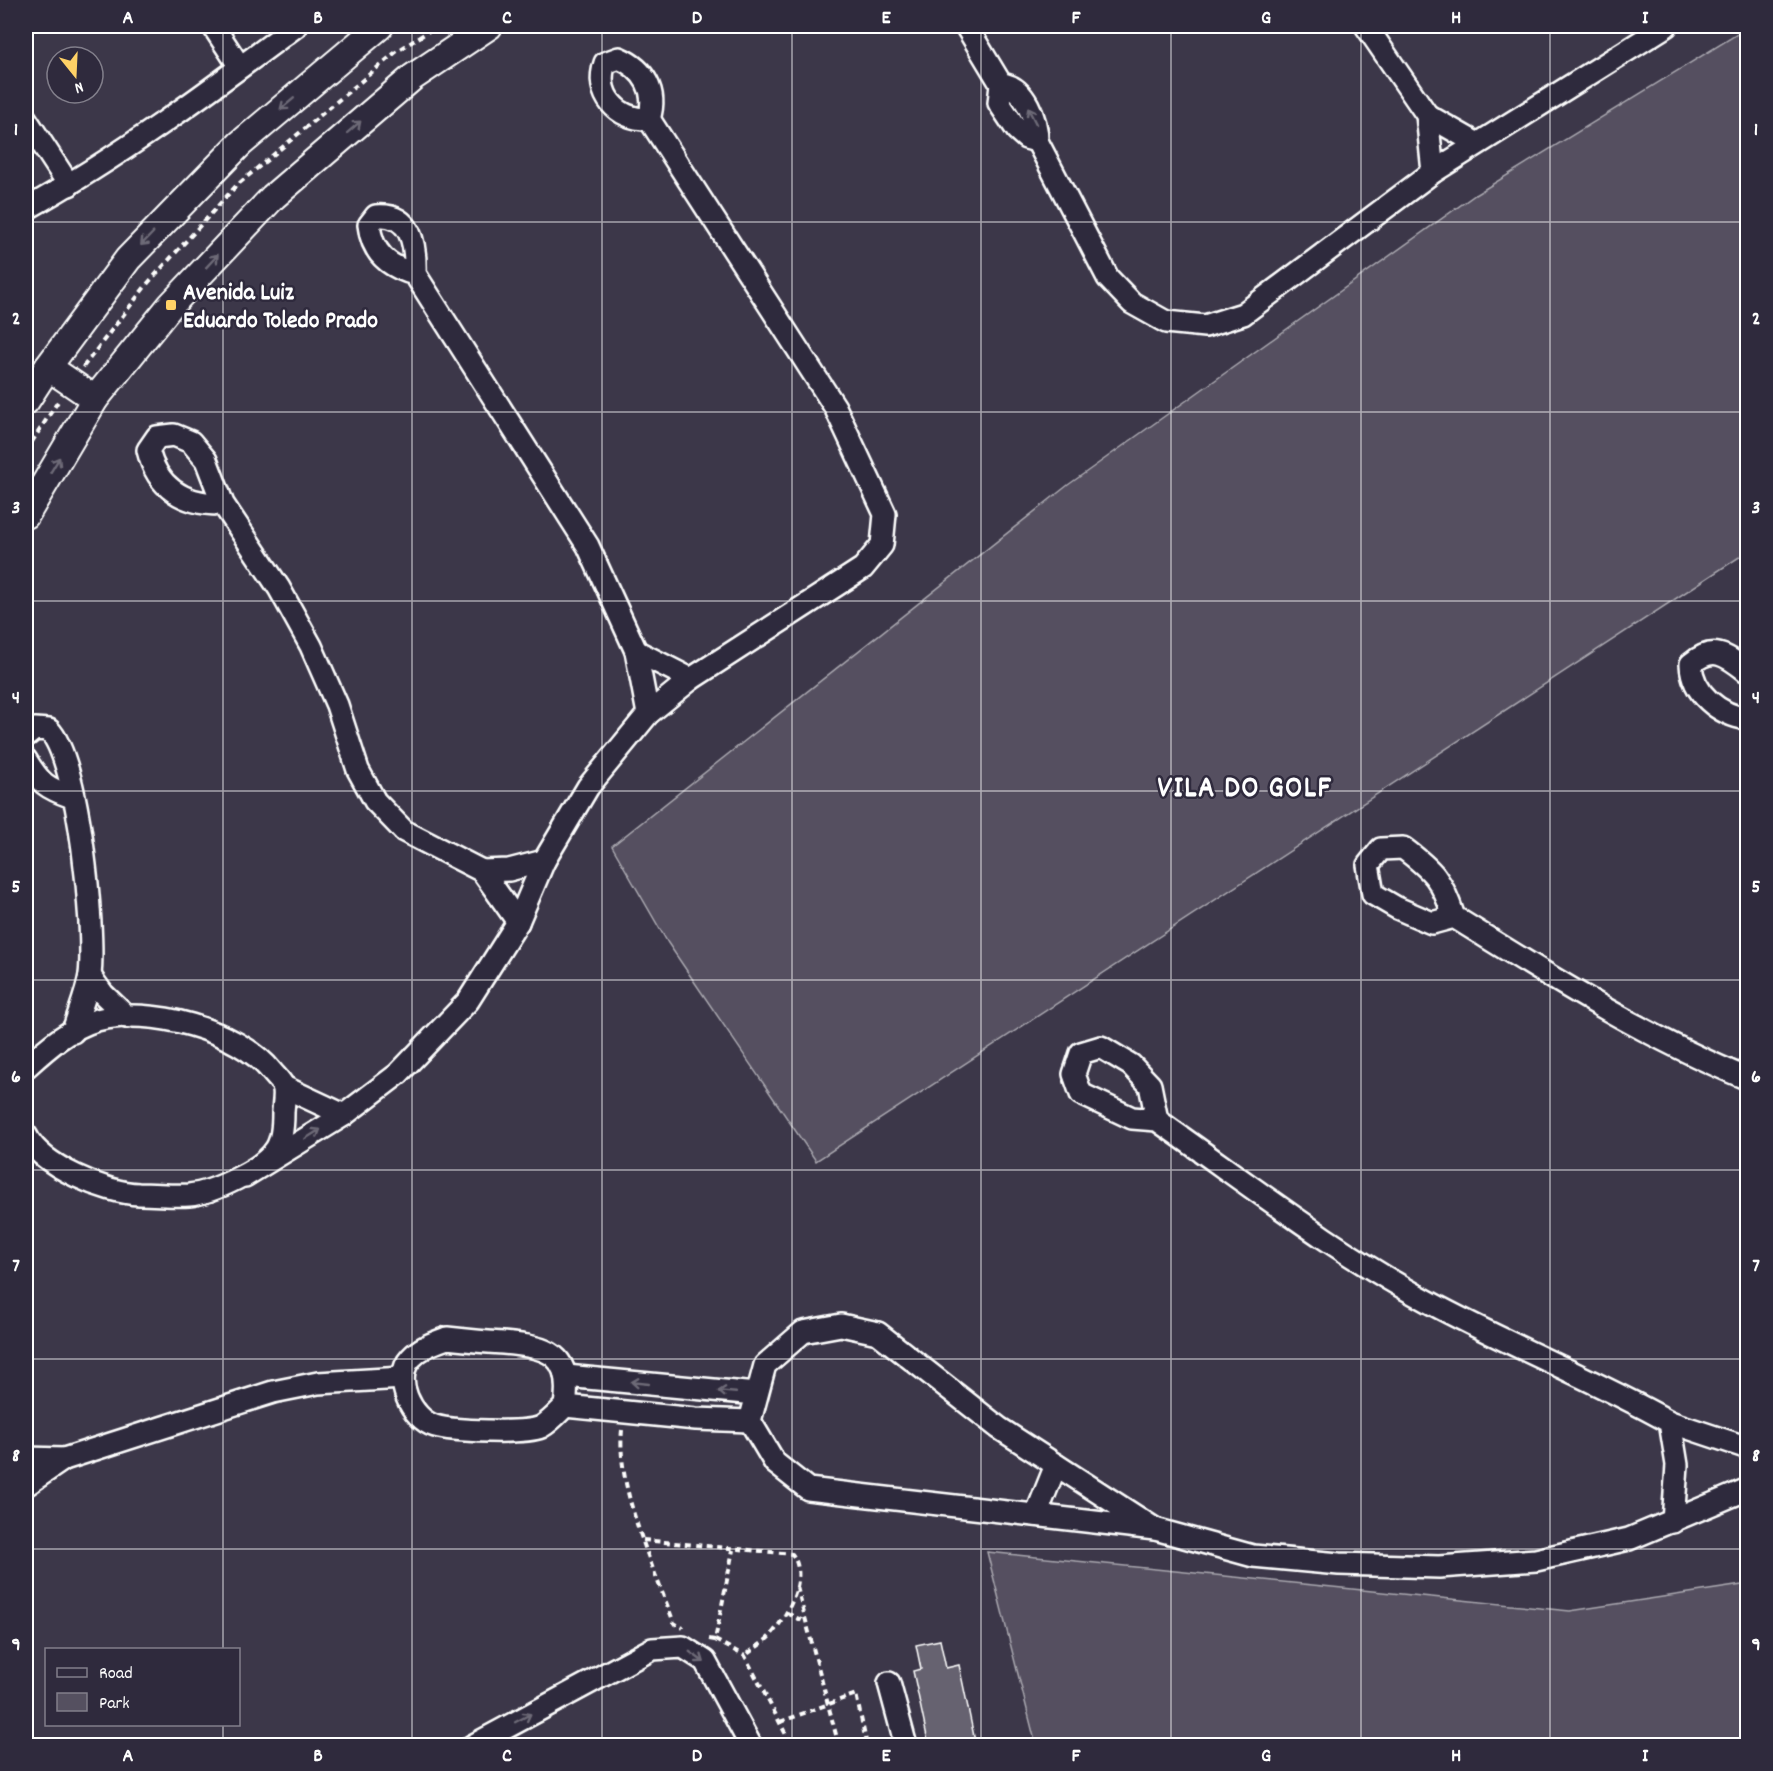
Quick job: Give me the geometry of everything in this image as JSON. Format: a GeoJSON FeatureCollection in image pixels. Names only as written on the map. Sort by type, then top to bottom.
{"type":"FeatureCollection","features":[{"type":"Feature","properties":{"kind":"main road"},"geometry":{"type":"LineString","coordinates":[[95,399],[34,384],[128,259],[240,144],[380,26]]}},
{"type":"Feature","properties":{"kind":"main road"},"geometry":{"type":"LineString","coordinates":[[26,515],[95,399],[171,305],[273,197],[413,76],[489,26]]}},
{"type":"Feature","properties":{"kind":"street"},"geometry":{"type":"LineString","coordinates":[[213,26],[240,68]]}},
{"type":"Feature","properties":{"kind":"street"},"geometry":{"type":"LineString","coordinates":[[26,209],[69,185],[240,68],[296,26]]}},
{"type":"Feature","properties":{"kind":"street"},"geometry":{"type":"LineString","coordinates":[[966,26],[1001,84],[999,103],[1017,130],[1026,138],[1037,141],[1108,278],[1132,303],[1166,322],[1205,326],[1243,314],[1433,172],[1666,26]]}},
{"type":"Feature","properties":{"kind":"street"},"geometry":{"type":"LineString","coordinates":[[1366,26],[1427,115],[1476,143]]}},
{"type":"Feature","properties":{"kind":"street"},"geometry":{"type":"LineString","coordinates":[[1427,115],[1433,172]]}},
{"type":"Feature","properties":{"kind":"street"},"geometry":{"type":"LineString","coordinates":[[26,119],[69,185]]}},
{"type":"Feature","properties":{"kind":"street"},"geometry":{"type":"LineString","coordinates":[[26,1135],[52,1162],[87,1180],[134,1194],[192,1195],[245,1176],[344,1115],[398,1074],[468,1001],[518,922],[544,861],[588,787],[648,714],[691,679],[863,568],[882,545],[885,514],[835,407],[649,119]]}},
{"type":"Feature","properties":{"kind":"street"},"geometry":{"type":"LineString","coordinates":[[415,274],[588,546],[636,651],[648,714]]}},
{"type":"Feature","properties":{"kind":"street"},"geometry":{"type":"LineString","coordinates":[[223,504],[279,588],[311,646],[337,705],[358,771],[375,801],[404,831],[482,871],[518,922]]}},
{"type":"Feature","properties":{"kind":"street"},"geometry":{"type":"LineString","coordinates":[[636,651],[691,679]]}},
{"type":"Feature","properties":{"kind":"street"},"geometry":{"type":"LineString","coordinates":[[1748,672],[1720,653],[1702,654],[1691,664],[1692,678],[1704,696],[1725,712],[1748,719]]}},
{"type":"Feature","properties":{"kind":"street"},"geometry":{"type":"LineString","coordinates":[[26,736],[36,729],[48,730],[56,737],[68,765],[86,871],[90,976],[73,1032]]}},
{"type":"Feature","properties":{"kind":"street"},"geometry":{"type":"LineString","coordinates":[[26,760],[39,782],[52,790],[72,797]]}},
{"type":"Feature","properties":{"kind":"street"},"geometry":{"type":"LineString","coordinates":[[482,871],[509,870],[544,861]]}},
{"type":"Feature","properties":{"kind":"street"},"geometry":{"type":"LineString","coordinates":[[1454,917],[1599,1007],[1748,1079]]}},
{"type":"Feature","properties":{"kind":"street"},"geometry":{"type":"LineString","coordinates":[[90,976],[103,994],[127,1017]]}},
{"type":"Feature","properties":{"kind":"street"},"geometry":{"type":"LineString","coordinates":[[26,1067],[55,1041],[96,1020],[127,1017],[177,1021],[217,1032],[261,1057],[284,1087],[344,1115]]}},
{"type":"Feature","properties":{"kind":"street"},"geometry":{"type":"LineString","coordinates":[[245,1176],[276,1149],[283,1123],[284,1087]]}},
{"type":"Feature","properties":{"kind":"street"},"geometry":{"type":"LineString","coordinates":[[1157,1120],[1353,1256],[1429,1302],[1606,1386],[1670,1422],[1748,1448]]}},
{"type":"Feature","properties":{"kind":"street"},"geometry":{"type":"LineString","coordinates":[[1155,1529],[999,1428],[878,1333],[842,1325],[803,1332],[765,1365],[750,1421],[775,1463],[808,1489],[1155,1529],[1253,1557],[1339,1564],[1439,1567],[1536,1560],[1629,1539],[1748,1489]]}},
{"type":"Feature","properties":{"kind":"street"},"geometry":{"type":"LineString","coordinates":[[565,1406],[566,1376],[556,1358],[538,1346],[447,1338],[426,1346],[409,1359],[403,1378],[406,1398],[418,1415],[434,1426],[525,1432],[542,1426],[565,1406],[696,1419],[750,1421]]}},
{"type":"Feature","properties":{"kind":"street"},"geometry":{"type":"LineString","coordinates":[[566,1376],[756,1394]]}},
{"type":"Feature","properties":{"kind":"street"},"geometry":{"type":"LineString","coordinates":[[26,1485],[64,1459],[273,1392],[318,1383],[403,1378]]}},
{"type":"Feature","properties":{"kind":"street"},"geometry":{"type":"LineString","coordinates":[[1670,1422],[1677,1465],[1673,1522]]}},
{"type":"Feature","properties":{"kind":"street"},"geometry":{"type":"LineString","coordinates":[[26,1458],[64,1459]]}},
{"type":"Feature","properties":{"kind":"street"},"geometry":{"type":"LineString","coordinates":[[1036,1515],[1056,1465]]}},
{"type":"Feature","properties":{"kind":"street"},"geometry":{"type":"LineString","coordinates":[[472,1746],[652,1649],[682,1647],[705,1661],[751,1746]]}},
{"type":"Feature","properties":{"kind":"street"},"geometry":{"type":"LineString","coordinates":[[889,1683],[906,1746]]}},
{"type":"Feature","properties":{"kind":"path"},"geometry":{"type":"LineString","coordinates":[[624,1412],[621,1439],[624,1473],[643,1540],[674,1623],[690,1631]]}},
{"type":"Feature","properties":{"kind":"path"},"geometry":{"type":"LineString","coordinates":[[643,1540],[792,1554],[797,1566],[797,1586],[838,1746]]}},
{"type":"Feature","properties":{"kind":"path"},"geometry":{"type":"LineString","coordinates":[[715,1640],[733,1550]]}},
{"type":"Feature","properties":{"kind":"path"},"geometry":{"type":"LineString","coordinates":[[745,1656],[769,1637],[787,1613],[797,1586]]}},
{"type":"Feature","properties":{"kind":"path"},"geometry":{"type":"LineString","coordinates":[[787,1613],[806,1622]]}},
{"type":"Feature","properties":{"kind":"path"},"geometry":{"type":"LineString","coordinates":[[699,1635],[715,1640],[745,1656],[792,1746]]}},
{"type":"Feature","properties":{"kind":"path"},"geometry":{"type":"LineString","coordinates":[[780,1722],[856,1694],[867,1746]]}},
{"type":"Feature","properties":{"kind":"green space"},"geometry":{"type":"Polygon","coordinates":[[[1747,28],[1747,552],[816,1161],[668,943],[612,846],[1068,485],[1475,195],[1747,28]]]}},
{"type":"Feature","properties":{"kind":"green space"},"geometry":{"type":"Polygon","coordinates":[[[987,1552],[1570,1611],[1742,1585],[1747,1580],[1747,1745],[1036,1745],[987,1552]]]}},
{"type":"Feature","properties":{"kind":"building"},"geometry":{"type":"Polygon","coordinates":[[[940,1640],[946,1668],[959,1665],[976,1746],[929,1746],[913,1671],[921,1669],[916,1645],[940,1640]]]}},
{"type":"Feature","properties":{"kind":"place","name":"Avenida Luiz Eduardo Toledo Prado"},"geometry":{"type":"Point","coordinates":[171,305]}},
{"type":"Feature","properties":{"kind":"district","name":"VILA DO GOLF"},"geometry":{"type":"Point","coordinates":[1245,786]}}]}
